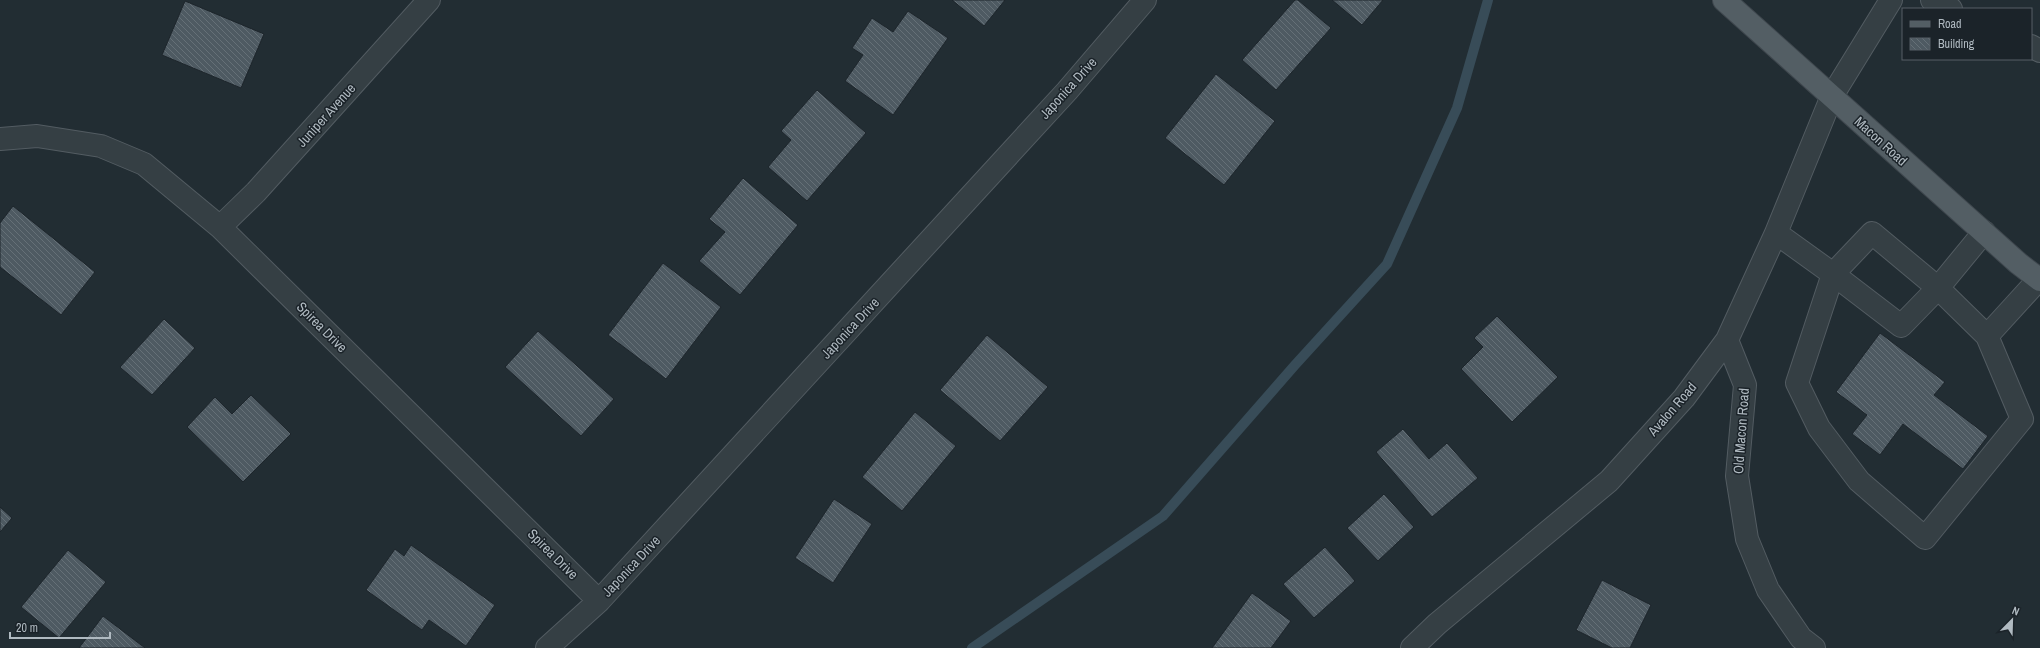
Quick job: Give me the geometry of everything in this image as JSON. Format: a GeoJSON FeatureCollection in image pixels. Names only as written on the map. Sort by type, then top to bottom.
{"type":"FeatureCollection","features":[{"type":"Feature","properties":{"kind":"main road","name":"Macon Road"},"geometry":{"type":"LineString","coordinates":[[1724,0],[1753,28],[2040,280]]}},
{"type":"Feature","properties":{"kind":"street","name":"Juniper Avenue"},"geometry":{"type":"LineString","coordinates":[[220,227],[256,192],[428,0]]}},
{"type":"Feature","properties":{"kind":"street","name":"Japonica Drive"},"geometry":{"type":"LineString","coordinates":[[547,648],[599,601],[1067,91],[1145,0]]}},
{"type":"Feature","properties":{"kind":"street","name":"Avalon Road"},"geometry":{"type":"LineString","coordinates":[[1412,648],[1437,624],[1609,481],[1684,398],[1726,340],[1776,233],[1832,96],[1891,0]]}},
{"type":"Feature","properties":{"kind":"street"},"geometry":{"type":"LineString","coordinates":[[1932,0],[1949,8]]}},
{"type":"Feature","properties":{"kind":"street","name":"Spirea Drive"},"geometry":{"type":"LineString","coordinates":[[0,139],[37,136],[101,146],[144,164],[220,227],[599,601]]}},
{"type":"Feature","properties":{"kind":"street"},"geometry":{"type":"LineString","coordinates":[[1776,233],[1834,274],[1901,326],[1938,288],[1984,232]]}},
{"type":"Feature","properties":{"kind":"street"},"geometry":{"type":"LineString","coordinates":[[1872,233],[1938,288],[1988,336],[2022,419],[1925,538],[1859,481],[1819,428],[1796,383],[1834,274],[1872,233]]}},
{"type":"Feature","properties":{"kind":"street"},"geometry":{"type":"LineString","coordinates":[[1988,336],[2040,280]]}},
{"type":"Feature","properties":{"kind":"street","name":"Old Macon Road"},"geometry":{"type":"LineString","coordinates":[[1726,340],[1745,385],[1737,476],[1747,539],[1768,590],[1801,638],[1814,648]]}},
{"type":"Feature","properties":{"kind":"building"},"geometry":{"type":"Polygon","coordinates":[[[952,0],[1005,0],[984,26],[952,0]]]}},
{"type":"Feature","properties":{"kind":"building"},"geometry":{"type":"Polygon","coordinates":[[[1295,0],[1298,0],[1331,28],[1276,90],[1242,60],[1295,0]]]}},
{"type":"Feature","properties":{"kind":"building"},"geometry":{"type":"Polygon","coordinates":[[[1332,0],[1383,0],[1362,25],[1332,0]]]}},
{"type":"Feature","properties":{"kind":"building"},"geometry":{"type":"Polygon","coordinates":[[[185,1],[264,34],[241,88],[162,55],[185,1]]]}},
{"type":"Feature","properties":{"kind":"building"},"geometry":{"type":"Polygon","coordinates":[[[908,11],[948,38],[893,115],[845,81],[863,55],[852,48],[872,18],[893,32],[908,11]]]}},
{"type":"Feature","properties":{"kind":"building"},"geometry":{"type":"Polygon","coordinates":[[[1216,74],[1275,121],[1224,185],[1165,138],[1216,74]]]}},
{"type":"Feature","properties":{"kind":"building"},"geometry":{"type":"Polygon","coordinates":[[[817,90],[866,133],[807,201],[768,167],[791,140],[781,131],[817,90]]]}},
{"type":"Feature","properties":{"kind":"building"},"geometry":{"type":"Polygon","coordinates":[[[743,178],[798,225],[740,295],[699,261],[725,232],[709,219],[743,178]]]}},
{"type":"Feature","properties":{"kind":"building"},"geometry":{"type":"Polygon","coordinates":[[[13,206],[95,272],[61,315],[0,267],[0,223],[13,206]]]}},
{"type":"Feature","properties":{"kind":"building"},"geometry":{"type":"Polygon","coordinates":[[[663,263],[721,307],[666,379],[608,335],[663,263]]]}},
{"type":"Feature","properties":{"kind":"building"},"geometry":{"type":"Polygon","coordinates":[[[1497,316],[1558,377],[1512,422],[1461,369],[1483,347],[1474,338],[1497,316]]]}},
{"type":"Feature","properties":{"kind":"building"},"geometry":{"type":"Polygon","coordinates":[[[164,319],[195,348],[152,395],[120,367],[164,319]]]}},
{"type":"Feature","properties":{"kind":"building"},"geometry":{"type":"Polygon","coordinates":[[[538,331],[614,399],[581,436],[505,367],[538,331]]]}},
{"type":"Feature","properties":{"kind":"building"},"geometry":{"type":"Polygon","coordinates":[[[1880,333],[1945,382],[1934,395],[1988,436],[1963,469],[1903,424],[1880,455],[1852,434],[1867,415],[1836,392],[1880,333]]]}},
{"type":"Feature","properties":{"kind":"building"},"geometry":{"type":"Polygon","coordinates":[[[987,335],[1048,387],[1000,441],[940,390],[987,335]]]}},
{"type":"Feature","properties":{"kind":"building"},"geometry":{"type":"Polygon","coordinates":[[[251,395],[291,434],[243,482],[187,427],[215,397],[232,414],[251,395]]]}},
{"type":"Feature","properties":{"kind":"building"},"geometry":{"type":"Polygon","coordinates":[[[915,412],[956,446],[902,511],[862,477],[915,412]]]}},
{"type":"Feature","properties":{"kind":"building"},"geometry":{"type":"Polygon","coordinates":[[[1403,429],[1429,459],[1447,443],[1478,478],[1432,517],[1376,452],[1403,429]]]}},
{"type":"Feature","properties":{"kind":"building"},"geometry":{"type":"Polygon","coordinates":[[[1384,494],[1414,527],[1378,561],[1347,528],[1384,494]]]}},
{"type":"Feature","properties":{"kind":"building"},"geometry":{"type":"Polygon","coordinates":[[[834,499],[872,524],[833,583],[795,558],[834,499]]]}},
{"type":"Feature","properties":{"kind":"building"},"geometry":{"type":"Polygon","coordinates":[[[0,507],[12,518],[0,532],[0,507]]]}},
{"type":"Feature","properties":{"kind":"building"},"geometry":{"type":"Polygon","coordinates":[[[411,545],[495,605],[466,646],[429,620],[422,630],[366,590],[395,549],[404,556],[411,545]]]}},
{"type":"Feature","properties":{"kind":"building"},"geometry":{"type":"Polygon","coordinates":[[[1325,547],[1355,581],[1314,618],[1283,584],[1325,547]]]}},
{"type":"Feature","properties":{"kind":"building"},"geometry":{"type":"Polygon","coordinates":[[[68,550],[106,582],[59,638],[21,607],[68,550]]]}},
{"type":"Feature","properties":{"kind":"building"},"geometry":{"type":"Polygon","coordinates":[[[1602,580],[1651,605],[1630,648],[1612,648],[1576,630],[1602,580]]]}},
{"type":"Feature","properties":{"kind":"building"},"geometry":{"type":"Polygon","coordinates":[[[1252,593],[1291,621],[1271,648],[1212,648],[1252,593]]]}},
{"type":"Feature","properties":{"kind":"building"},"geometry":{"type":"Polygon","coordinates":[[[103,616],[145,648],[79,648],[103,616]]]}},
{"type":"Feature","properties":{"kind":"waterway"},"geometry":{"type":"LineString","coordinates":[[972,648],[1163,516],[1295,365],[1387,264],[1457,108],[1488,0]]}}]}
